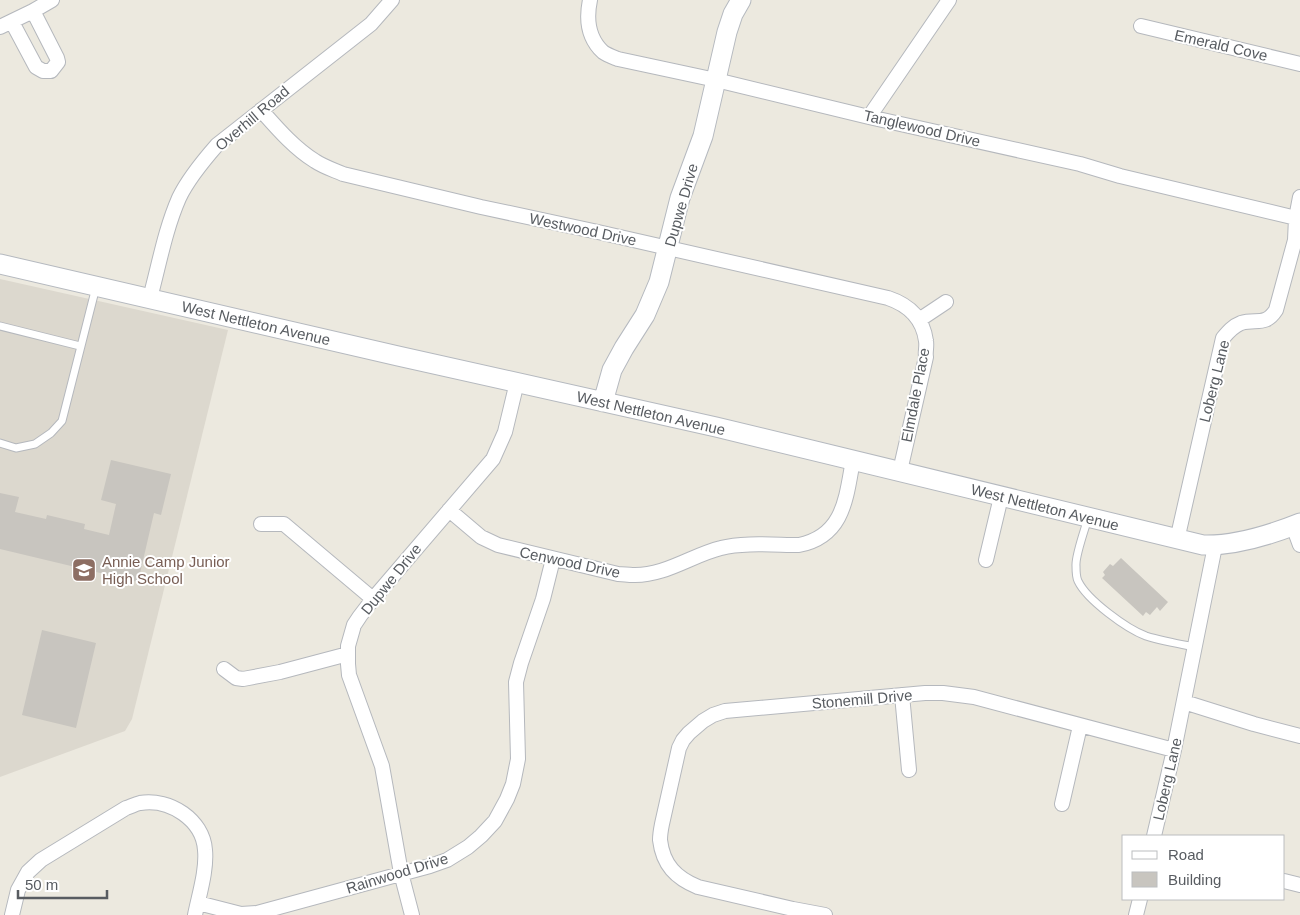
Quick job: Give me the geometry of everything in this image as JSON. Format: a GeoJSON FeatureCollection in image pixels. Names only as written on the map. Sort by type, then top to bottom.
{"type":"FeatureCollection","features":[{"type":"Feature","properties":{"kind":"street"},"geometry":{"type":"LineString","coordinates":[[33,11],[57,58],[58,62],[50,71],[36,68],[6,24],[52,0]]}},
{"type":"Feature","properties":{"kind":"street","name":"Overhill Road"},"geometry":{"type":"LineString","coordinates":[[150,298],[170,220],[180,197],[200,165],[217,145],[370,24],[392,0]]}},
{"type":"Feature","properties":{"kind":"street","name":"Tanglewood Drive"},"geometry":{"type":"LineString","coordinates":[[590,0],[588,10],[589,28],[595,43],[604,52],[618,60],[716,80],[869,117],[1080,164],[1120,176],[1296,218]]}},
{"type":"Feature","properties":{"kind":"street","name":"Dupwe Drive"},"geometry":{"type":"LineString","coordinates":[[603,402],[612,370],[645,315],[659,282],[680,198],[703,136],[727,32],[733,14],[741,0]]}},
{"type":"Feature","properties":{"kind":"street"},"geometry":{"type":"LineString","coordinates":[[869,117],[949,0]]}},
{"type":"Feature","properties":{"kind":"street","name":"Emerald Cove"},"geometry":{"type":"LineString","coordinates":[[1141,26],[1300,64]]}},
{"type":"Feature","properties":{"kind":"street","name":"Westwood Drive"},"geometry":{"type":"LineString","coordinates":[[260,110],[282,134],[306,155],[324,166],[343,174],[481,207],[888,298],[901,302],[914,312],[919,320]]}},
{"type":"Feature","properties":{"kind":"street","name":"Loberg Lane"},"geometry":{"type":"LineString","coordinates":[[1177,540],[1223,338],[1235,326],[1243,322],[1269,319],[1276,310],[1294,262],[1296,218],[1300,197]]}},
{"type":"Feature","properties":{"kind":"street","name":"West Nettleton Avenue"},"geometry":{"type":"LineString","coordinates":[[0,264],[900,471],[1177,540],[1215,546],[1236,543],[1296,524]]}},
{"type":"Feature","properties":{"kind":"street"},"geometry":{"type":"LineString","coordinates":[[919,320],[946,302]]}},
{"type":"Feature","properties":{"kind":"street","name":"Elmdale Place"},"geometry":{"type":"LineString","coordinates":[[900,471],[926,357],[926,340],[919,320]]}},
{"type":"Feature","properties":{"kind":"street","name":"Dupwe Drive"},"geometry":{"type":"LineString","coordinates":[[412,915],[401,874],[382,766],[349,675],[348,646],[354,625],[373,599],[493,459],[506,432],[517,382]]}},
{"type":"Feature","properties":{"kind":"street","name":"Cenwood Drive"},"geometry":{"type":"LineString","coordinates":[[449,510],[481,537],[498,545],[618,574],[643,575],[664,570],[723,547],[799,545],[820,538],[833,526],[844,508],[853,460]]}},
{"type":"Feature","properties":{"kind":"street"},"geometry":{"type":"LineString","coordinates":[[986,560],[1001,497]]}},
{"type":"Feature","properties":{"kind":"street"},"geometry":{"type":"LineString","coordinates":[[261,524],[284,524],[373,599]]}},
{"type":"Feature","properties":{"kind":"street"},"geometry":{"type":"LineString","coordinates":[[1296,524],[1300,544]]}},
{"type":"Feature","properties":{"kind":"street","name":"Loberg Lane"},"geometry":{"type":"LineString","coordinates":[[1154,835],[1174,750],[1215,546]]}},
{"type":"Feature","properties":{"kind":"street","name":"Rainwood Drive"},"geometry":{"type":"LineString","coordinates":[[196,909],[241,914],[257,913],[447,860],[468,848],[481,836],[495,820],[513,784],[518,759],[516,682],[543,599],[553,559]]}},
{"type":"Feature","properties":{"kind":"street"},"geometry":{"type":"LineString","coordinates":[[224,669],[236,678],[243,679],[280,672],[348,654]]}},
{"type":"Feature","properties":{"kind":"street","name":"Stonemill Drive"},"geometry":{"type":"LineString","coordinates":[[826,915],[698,888],[678,877],[664,856],[660,840],[662,824],[679,748],[689,733],[713,715],[725,712],[902,695],[943,693],[974,697],[1174,750]]}},
{"type":"Feature","properties":{"kind":"street"},"geometry":{"type":"LineString","coordinates":[[902,695],[909,770]]}},
{"type":"Feature","properties":{"kind":"street"},"geometry":{"type":"LineString","coordinates":[[1184,702],[1300,736]]}},
{"type":"Feature","properties":{"kind":"street"},"geometry":{"type":"LineString","coordinates":[[1062,804],[1080,726]]}},
{"type":"Feature","properties":{"kind":"street"},"geometry":{"type":"LineString","coordinates":[[12,915],[18,890],[28,872],[41,860],[126,808],[140,803],[157,803],[171,806],[194,822],[205,848],[206,863],[196,909]]}},
{"type":"Feature","properties":{"kind":"street"},"geometry":{"type":"LineString","coordinates":[[1285,882],[1300,885]]}},
{"type":"Feature","properties":{"kind":"street"},"geometry":{"type":"LineString","coordinates":[[1136,915],[1140,900]]}},
{"type":"Feature","properties":{"kind":"lane"},"geometry":{"type":"LineString","coordinates":[[0,443],[16,448],[35,444],[51,433],[62,421],[96,286]]}},
{"type":"Feature","properties":{"kind":"lane"},"geometry":{"type":"LineString","coordinates":[[0,326],[80,346]]}},
{"type":"Feature","properties":{"kind":"lane"},"geometry":{"type":"LineString","coordinates":[[1088,518],[1075,564],[1078,581],[1088,595],[1129,628],[1169,642],[1195,647]]}},
{"type":"Feature","properties":{"kind":"shaded area","name":"Annie Camp Junior High School"},"geometry":{"type":"Polygon","coordinates":[[[0,279],[228,330],[132,719],[125,731],[0,777],[0,279]]]}},
{"type":"Feature","properties":{"kind":"building"},"geometry":{"type":"Polygon","coordinates":[[[111,460],[171,474],[161,515],[154,513],[138,582],[0,549],[0,493],[19,497],[15,512],[46,519],[47,515],[85,524],[84,529],[109,535],[116,504],[101,500],[111,460]]]}},
{"type":"Feature","properties":{"kind":"building"},"geometry":{"type":"Polygon","coordinates":[[[1121,558],[1168,602],[1160,611],[1157,607],[1150,615],[1146,612],[1143,616],[1102,578],[1105,575],[1103,572],[1110,564],[1113,566],[1121,558]]]}},
{"type":"Feature","properties":{"kind":"building"},"geometry":{"type":"Polygon","coordinates":[[[42,630],[96,643],[76,728],[22,715],[42,630]]]}},
{"type":"Feature","properties":{"kind":"place","name":"Annie Camp Junior High School"},"geometry":{"type":"Point","coordinates":[84,570]}}]}
